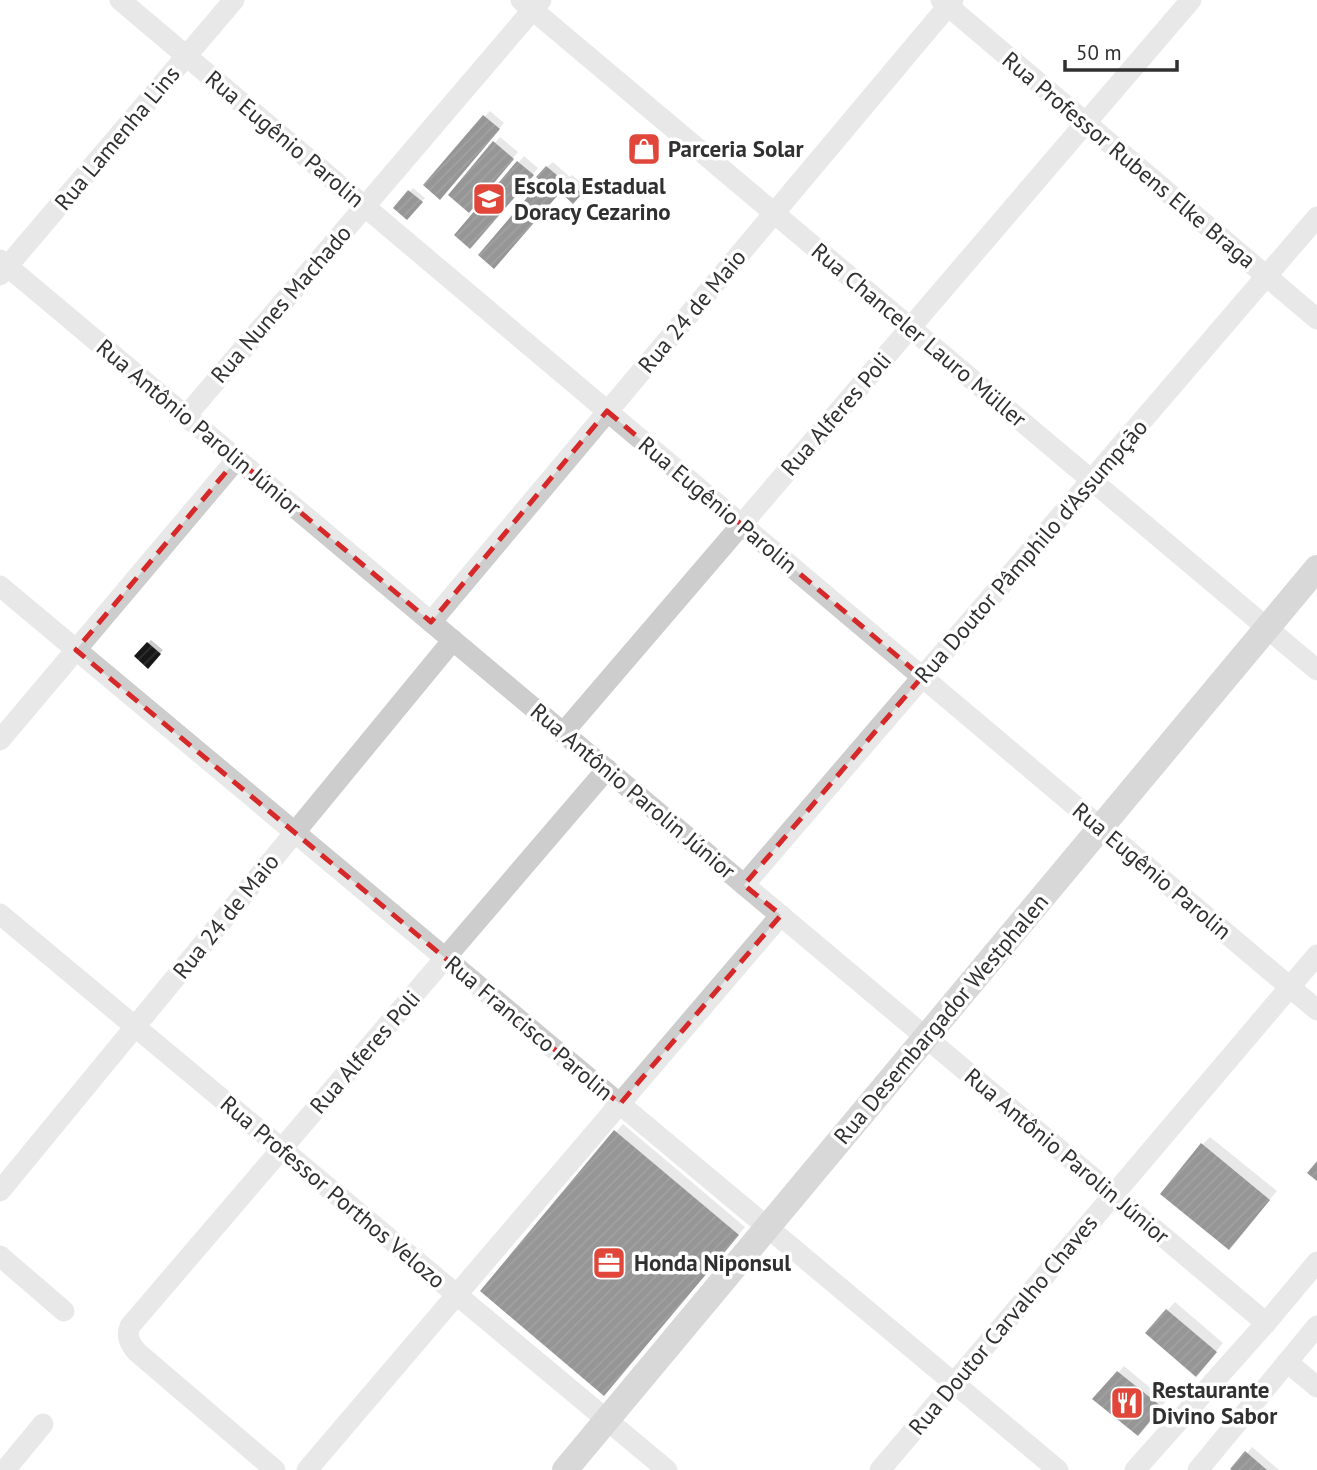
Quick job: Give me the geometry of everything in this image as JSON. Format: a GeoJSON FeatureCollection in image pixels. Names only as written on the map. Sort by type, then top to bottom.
{"type":"FeatureCollection","features":[{"type":"Feature","properties":{"kind":"main road","name":"Rua Desembargador Westphalen"},"geometry":{"type":"LineString","coordinates":[[565,1470],[1317,568]]}},
{"type":"Feature","properties":{"kind":"street","name":"Rua Eugênio Parolin"},"geometry":{"type":"LineString","coordinates":[[120,0],[1317,1010]]}},
{"type":"Feature","properties":{"kind":"street","name":"Rua Lamenha Lins"},"geometry":{"type":"LineString","coordinates":[[3,267],[234,0]]}},
{"type":"Feature","properties":{"kind":"street","name":"Rua Alferes Poli"},"geometry":{"type":"LineString","coordinates":[[564,733],[1191,0]]}},
{"type":"Feature","properties":{"kind":"street","name":"Rua Professor Rubens Elke Braga"},"geometry":{"type":"LineString","coordinates":[[947,2],[1317,319]]}},
{"type":"Feature","properties":{"kind":"street","name":"Rua 24 de Maio"},"geometry":{"type":"LineString","coordinates":[[431,622],[947,2]]}},
{"type":"Feature","properties":{"kind":"street","name":"Rua Chanceler Lauro Müller"},"geometry":{"type":"LineString","coordinates":[[531,3],[774,213],[1317,670]]}},
{"type":"Feature","properties":{"kind":"street","name":"Rua Nunes Machado"},"geometry":{"type":"LineString","coordinates":[[186,416],[365,206],[531,3]]}},
{"type":"Feature","properties":{"kind":"street","name":"Rua Doutor Pâmphilo d'Assumpção"},"geometry":{"type":"LineString","coordinates":[[744,884],[1317,217]]}},
{"type":"Feature","properties":{"kind":"street","name":"Rua Antônio Parolin Júnior"},"geometry":{"type":"LineString","coordinates":[[3,267],[186,416],[1266,1323]]}},
{"type":"Feature","properties":{"kind":"street"},"geometry":{"type":"LineString","coordinates":[[0,740],[237,459]]}},
{"type":"Feature","properties":{"kind":"street","name":"Rua Francisco Parolin"},"geometry":{"type":"LineString","coordinates":[[0,586],[1058,1470]]}},
{"type":"Feature","properties":{"kind":"street","name":"Rua 24 de Maio"},"geometry":{"type":"LineString","coordinates":[[0,1192],[453,640]]}},
{"type":"Feature","properties":{"kind":"street","name":"Rua Alferes Poli"},"geometry":{"type":"LineString","coordinates":[[275,1470],[137,1352],[130,1343],[128,1331],[133,1321],[607,769]]}},
{"type":"Feature","properties":{"kind":"street","name":"Rua Professor Porthos Velozo"},"geometry":{"type":"LineString","coordinates":[[0,914],[667,1470]]}},
{"type":"Feature","properties":{"kind":"street"},"geometry":{"type":"LineString","coordinates":[[307,1470],[780,915]]}},
{"type":"Feature","properties":{"kind":"street","name":"Rua Doutor Carvalho Chaves"},"geometry":{"type":"LineString","coordinates":[[880,1470],[1317,955]]}},
{"type":"Feature","properties":{"kind":"street"},"geometry":{"type":"LineString","coordinates":[[0,1255],[64,1311]]}},
{"type":"Feature","properties":{"kind":"street"},"geometry":{"type":"LineString","coordinates":[[1135,1470],[1317,1262]]}},
{"type":"Feature","properties":{"kind":"street"},"geometry":{"type":"LineString","coordinates":[[1198,1470],[1317,1326]]}},
{"type":"Feature","properties":{"kind":"street"},"geometry":{"type":"LineString","coordinates":[[1287,1362],[1317,1387]]}},
{"type":"Feature","properties":{"kind":"street"},"geometry":{"type":"LineString","coordinates":[[5,1470],[43,1424]]}},
{"type":"Feature","properties":{"kind":"highlighted area"},"geometry":{"type":"Polygon","coordinates":[[[607,411],[922,677],[744,885],[781,915],[620,1104],[76,650],[237,459],[431,622],[607,411]]]}},
{"type":"Feature","properties":{"kind":"building"},"geometry":{"type":"Polygon","coordinates":[[[483,115],[500,129],[440,200],[423,185],[483,115]]]}},
{"type":"Feature","properties":{"kind":"building"},"geometry":{"type":"Polygon","coordinates":[[[493,141],[514,159],[469,213],[448,195],[493,141]]]}},
{"type":"Feature","properties":{"kind":"building"},"geometry":{"type":"Polygon","coordinates":[[[517,161],[534,175],[470,249],[454,235],[517,161]]]}},
{"type":"Feature","properties":{"kind":"building"},"geometry":{"type":"Polygon","coordinates":[[[546,166],[582,194],[573,204],[557,189],[554,192],[558,195],[494,269],[478,255],[541,181],[536,177],[546,166]]]}},
{"type":"Feature","properties":{"kind":"building"},"geometry":{"type":"Polygon","coordinates":[[[408,190],[423,202],[407,220],[393,208],[408,190]]]}},
{"type":"Feature","properties":{"kind":"building"},"geometry":{"type":"Polygon","coordinates":[[[147,642],[161,654],[148,669],[134,656],[147,642]]]}},
{"type":"Feature","properties":{"kind":"building","name":"Honda Niponsul"},"geometry":{"type":"Polygon","coordinates":[[[614,1130],[739,1235],[604,1396],[480,1291],[614,1130]]]}},
{"type":"Feature","properties":{"kind":"building"},"geometry":{"type":"Polygon","coordinates":[[[1201,1143],[1270,1200],[1229,1250],[1160,1194],[1201,1143]]]}},
{"type":"Feature","properties":{"kind":"building"},"geometry":{"type":"Polygon","coordinates":[[[1317,1161],[1317,1181],[1307,1173],[1317,1161]]]}},
{"type":"Feature","properties":{"kind":"building"},"geometry":{"type":"Polygon","coordinates":[[[1166,1309],[1217,1352],[1196,1377],[1145,1333],[1166,1309]]]}},
{"type":"Feature","properties":{"kind":"building","name":"Restaurante Divino Sabor"},"geometry":{"type":"Polygon","coordinates":[[[1117,1371],[1162,1407],[1138,1436],[1092,1399],[1117,1371]]]}},
{"type":"Feature","properties":{"kind":"building"},"geometry":{"type":"Polygon","coordinates":[[[1245,1451],[1267,1470],[1230,1469],[1245,1451]]]}},
{"type":"Feature","properties":{"kind":"place","name":"Parceria Solar"},"geometry":{"type":"Point","coordinates":[644,149]}},
{"type":"Feature","properties":{"kind":"place","name":"Escola Estadual Doracy Cezarino"},"geometry":{"type":"Point","coordinates":[489,199]}},
{"type":"Feature","properties":{"kind":"place","name":"Honda Niponsul"},"geometry":{"type":"Point","coordinates":[609,1263]}},
{"type":"Feature","properties":{"kind":"place","name":"Restaurante Divino Sabor"},"geometry":{"type":"Point","coordinates":[1127,1403]}}]}
